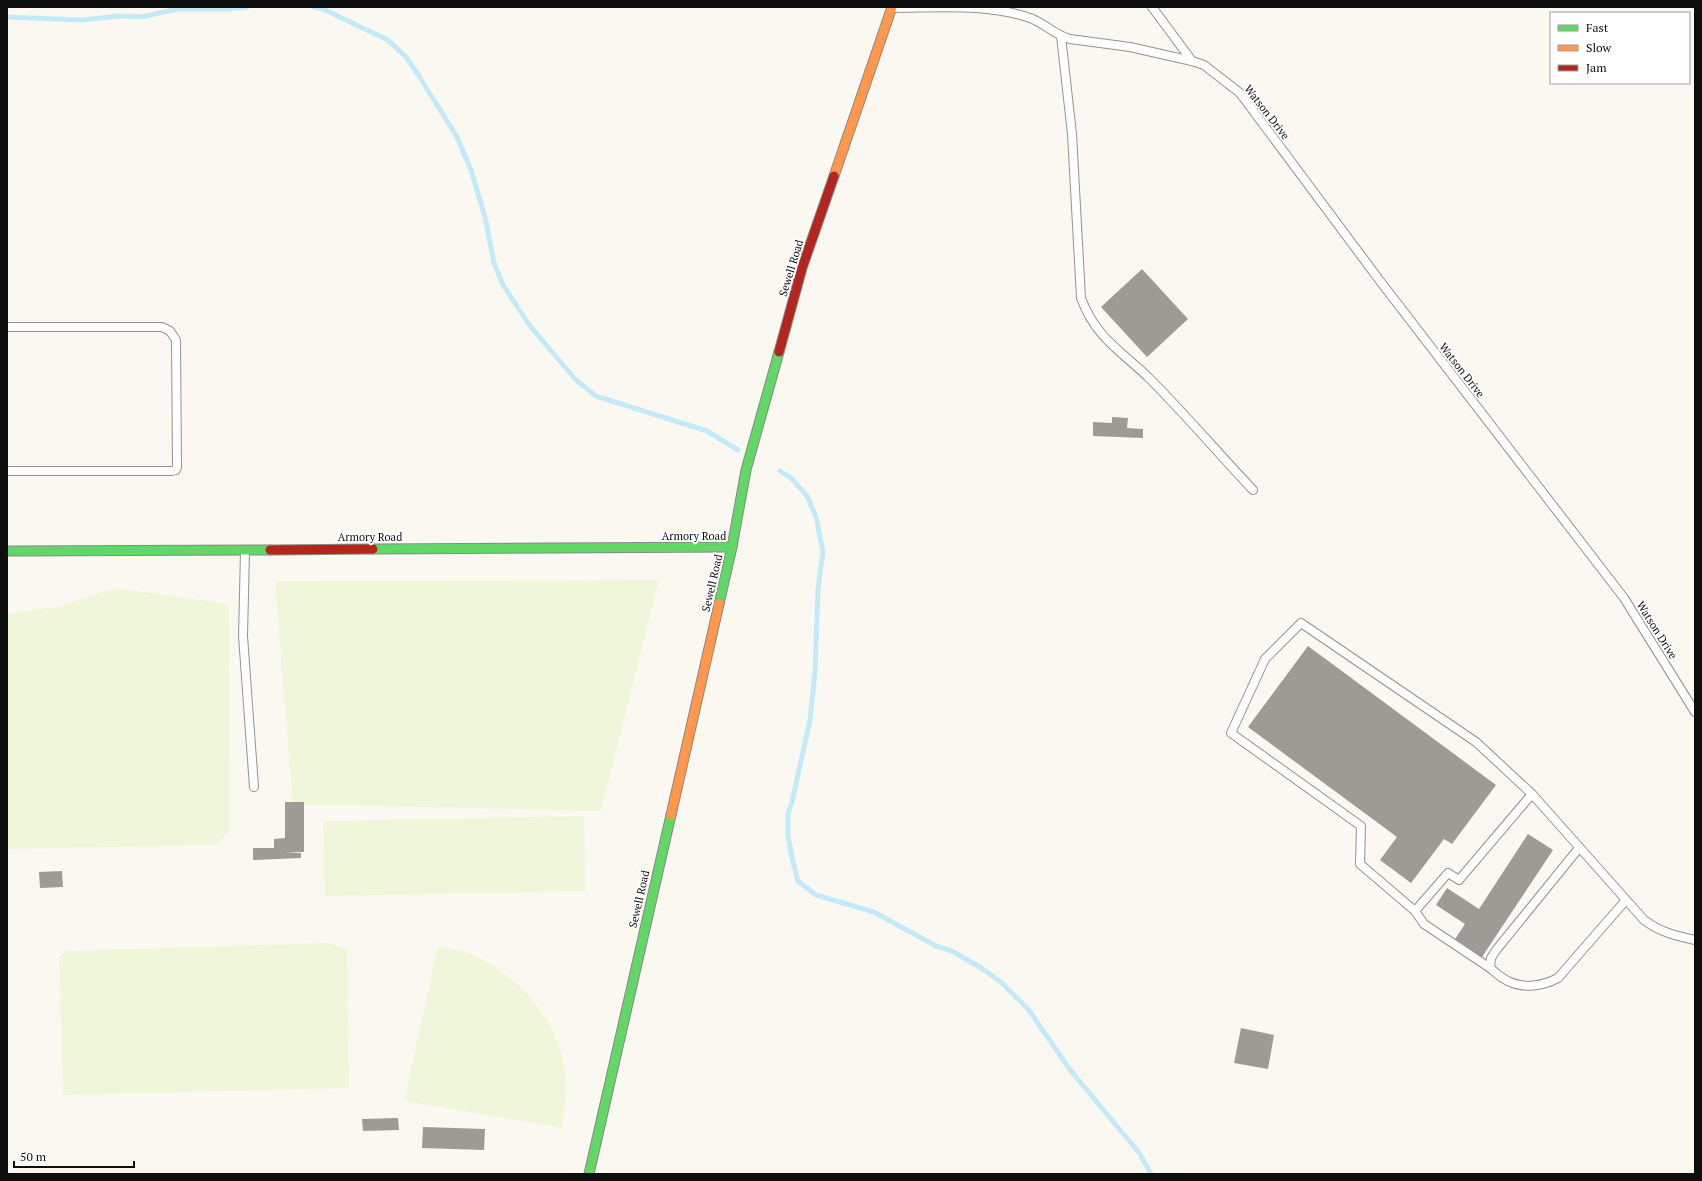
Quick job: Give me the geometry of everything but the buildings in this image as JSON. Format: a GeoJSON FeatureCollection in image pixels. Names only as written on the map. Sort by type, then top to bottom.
{"type":"FeatureCollection","features":[{"type":"Feature","properties":{"kind":"street","name":"Sewell Road"},"geometry":{"type":"LineString","coordinates":[[589,1174],[732,548],[746,470],[802,268],[892,8]]}},
{"type":"Feature","properties":{"kind":"street","name":"Armory Road"},"geometry":{"type":"LineString","coordinates":[[7,551],[732,548]]}},
{"type":"Feature","properties":{"kind":"lane"},"geometry":{"type":"LineString","coordinates":[[1152,7],[1192,61]]}},
{"type":"Feature","properties":{"kind":"lane","name":"Watson Drive"},"geometry":{"type":"LineString","coordinates":[[892,8],[954,8],[990,10],[1031,18],[1061,36],[1070,39],[1130,47],[1204,65],[1240,93],[1380,282],[1624,598],[1695,712]]}},
{"type":"Feature","properties":{"kind":"lane"},"geometry":{"type":"LineString","coordinates":[[1061,36],[1072,134],[1081,298],[1086,311],[1103,337],[1149,378],[1253,490]]}},
{"type":"Feature","properties":{"kind":"lane"},"geometry":{"type":"LineString","coordinates":[[7,327],[162,327],[170,331],[176,340],[177,460],[176,470],[172,471],[7,471]]}},
{"type":"Feature","properties":{"kind":"lane"},"geometry":{"type":"LineString","coordinates":[[245,550],[243,636],[254,787]]}},
{"type":"Feature","properties":{"kind":"lane"},"geometry":{"type":"LineString","coordinates":[[1626,900],[1558,978],[1538,986],[1523,985],[1508,981],[1424,924],[1416,911],[1360,864],[1361,826],[1231,733],[1265,659],[1301,623],[1476,742],[1532,794],[1644,920],[1652,926],[1672,936],[1695,940]]}},
{"type":"Feature","properties":{"kind":"lane"},"geometry":{"type":"LineString","coordinates":[[1416,911],[1448,873],[1459,880],[1532,794]]}},
{"type":"Feature","properties":{"kind":"lane"},"geometry":{"type":"LineString","coordinates":[[1490,968],[1491,958],[1497,949],[1579,848]]}},
{"type":"Feature","properties":{"kind":"green space"},"geometry":{"type":"Polygon","coordinates":[[[659,580],[601,811],[293,804],[275,581],[659,580]]]}},
{"type":"Feature","properties":{"kind":"green space"},"geometry":{"type":"Polygon","coordinates":[[[115,588],[229,604],[230,830],[216,845],[7,849],[7,615],[17,612],[58,607],[115,588]]]}},
{"type":"Feature","properties":{"kind":"green space"},"geometry":{"type":"Polygon","coordinates":[[[584,816],[585,891],[325,896],[323,821],[584,816]]]}},
{"type":"Feature","properties":{"kind":"green space"},"geometry":{"type":"Polygon","coordinates":[[[329,943],[347,949],[349,1088],[63,1095],[59,957],[66,951],[329,943]]]}},
{"type":"Feature","properties":{"kind":"green space"},"geometry":{"type":"Polygon","coordinates":[[[438,946],[471,954],[488,962],[518,985],[531,998],[542,1013],[552,1029],[564,1064],[566,1088],[562,1128],[404,1101],[438,946]]]}},
{"type":"Feature","properties":{"kind":"waterway"},"geometry":{"type":"LineString","coordinates":[[7,17],[82,20],[119,16],[142,17],[177,9],[230,9],[247,7]]}},
{"type":"Feature","properties":{"kind":"waterway"},"geometry":{"type":"LineString","coordinates":[[314,7],[323,9],[388,40],[406,57],[457,137],[471,170],[485,217],[494,263],[503,285],[530,326],[576,380],[596,396],[707,431],[738,450]]}},
{"type":"Feature","properties":{"kind":"waterway"},"geometry":{"type":"LineString","coordinates":[[780,471],[791,478],[807,496],[816,517],[823,552],[818,589],[815,672],[810,720],[792,802],[788,813],[788,835],[798,881],[816,895],[874,912],[936,946],[952,951],[983,969],[1002,983],[1028,1009],[1071,1071],[1140,1154],[1151,1174]]}},
{"type":"Feature","properties":{"kind":"traffic: fast"},"geometry":{"type":"LineString","coordinates":[[719,604],[732,547],[746,470],[779,352]]}},
{"type":"Feature","properties":{"kind":"traffic: fast"},"geometry":{"type":"LineString","coordinates":[[373,549],[732,547]]}},
{"type":"Feature","properties":{"kind":"traffic: fast"},"geometry":{"type":"LineString","coordinates":[[7,551],[270,550]]}},
{"type":"Feature","properties":{"kind":"traffic: fast"},"geometry":{"type":"LineString","coordinates":[[589,1174],[671,815]]}},
{"type":"Feature","properties":{"kind":"traffic: slow"},"geometry":{"type":"LineString","coordinates":[[834,176],[892,7]]}},
{"type":"Feature","properties":{"kind":"traffic: slow"},"geometry":{"type":"LineString","coordinates":[[671,815],[719,604]]}},
{"type":"Feature","properties":{"kind":"traffic: jam"},"geometry":{"type":"LineString","coordinates":[[779,352],[802,268],[834,176]]}},
{"type":"Feature","properties":{"kind":"traffic: jam"},"geometry":{"type":"LineString","coordinates":[[270,550],[373,549]]}}]}
